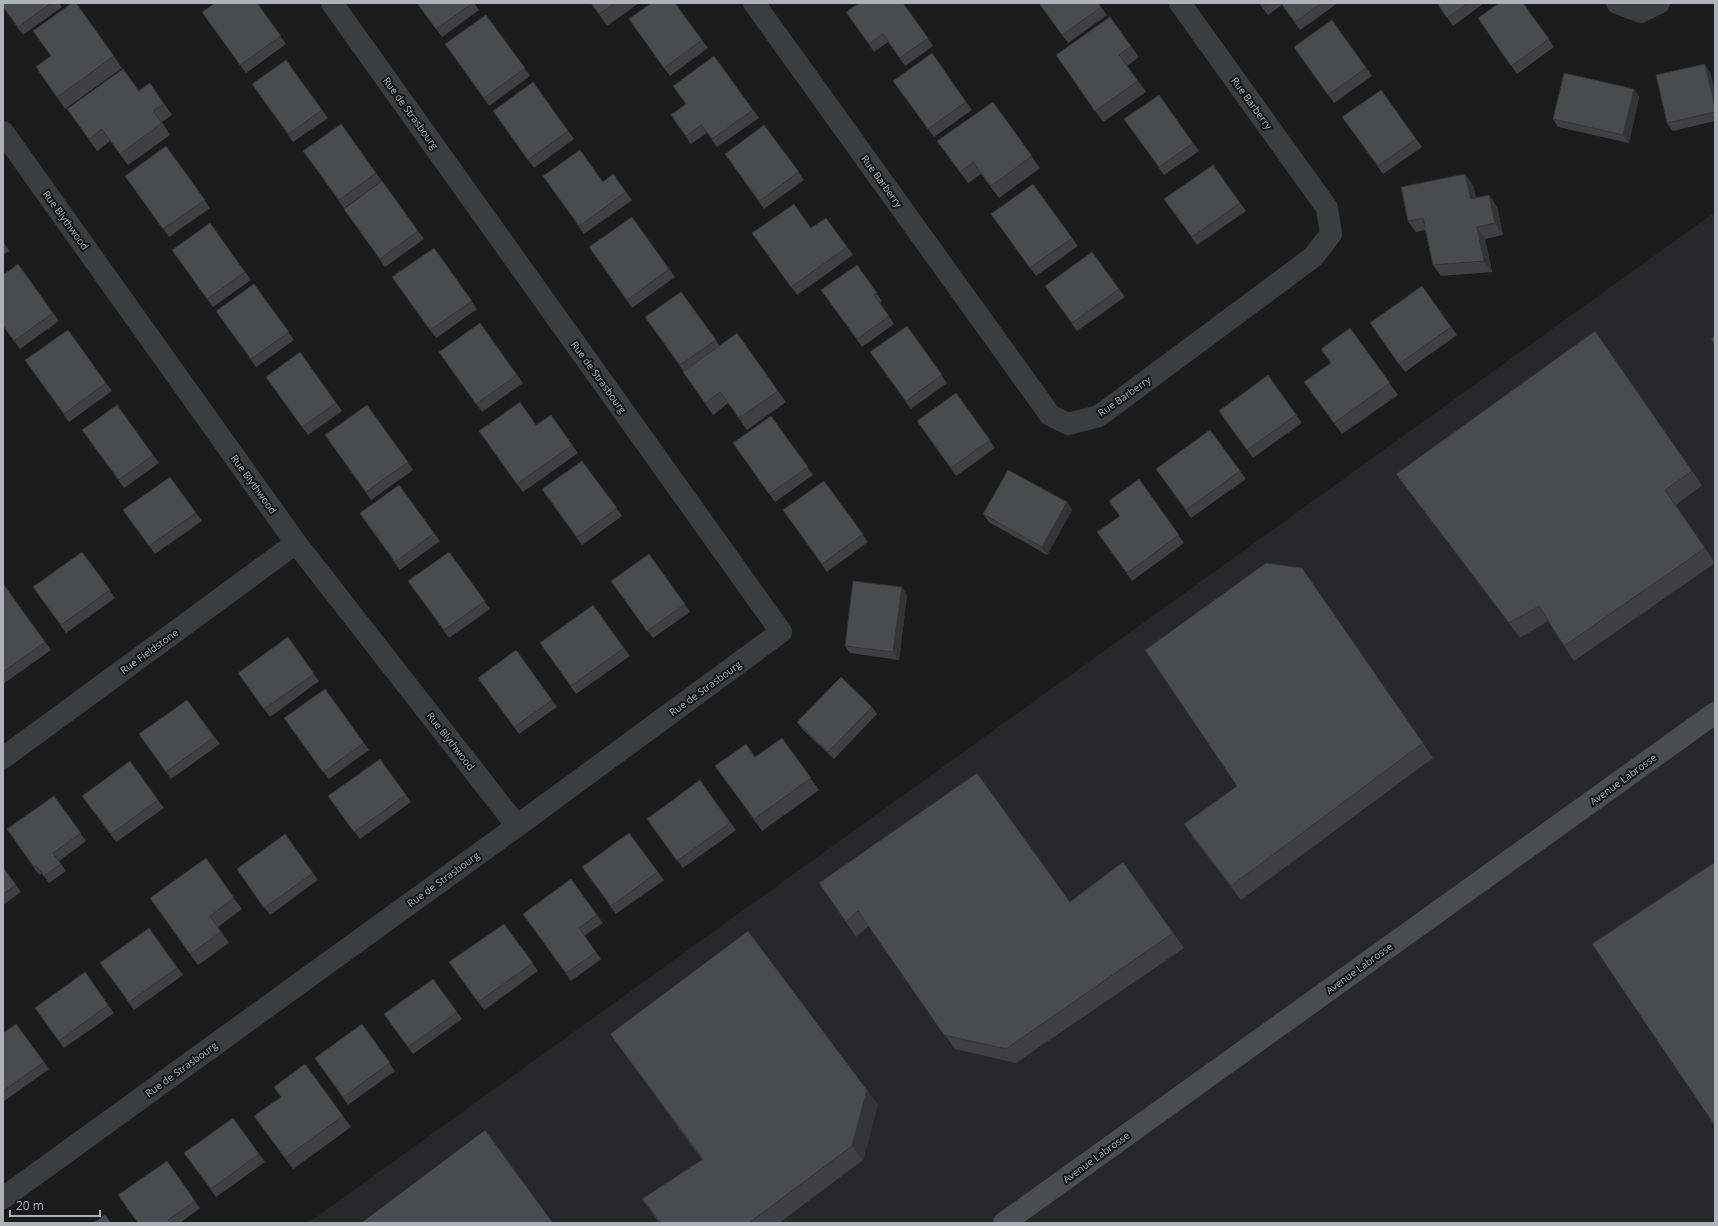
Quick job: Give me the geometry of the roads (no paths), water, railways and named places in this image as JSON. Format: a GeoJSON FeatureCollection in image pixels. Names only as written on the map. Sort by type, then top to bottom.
{"type":"FeatureCollection","features":[{"type":"Feature","properties":{"kind":"street","name":"Rue de Strasbourg"},"geometry":{"type":"LineString","coordinates":[[3,1198],[517,826],[781,632],[332,3]]}},
{"type":"Feature","properties":{"kind":"street","name":"Rue Barberry"},"geometry":{"type":"LineString","coordinates":[[754,3],[1050,415],[1068,424],[1099,416],[1313,257],[1331,234],[1327,208],[1180,3]]}},
{"type":"Feature","properties":{"kind":"street"},"geometry":{"type":"LineString","coordinates":[[1617,3],[1641,12],[1659,3]]}},
{"type":"Feature","properties":{"kind":"street","name":"Rue Blythwood"},"geometry":{"type":"LineString","coordinates":[[3,132],[296,543],[517,826]]}},
{"type":"Feature","properties":{"kind":"street","name":"Rue Fieldstone"},"geometry":{"type":"LineString","coordinates":[[3,758],[296,543]]}},
{"type":"Feature","properties":{"kind":"street","name":"Avenue Labrosse"},"geometry":{"type":"LineString","coordinates":[[1004,1223],[1715,713]]}}]}
